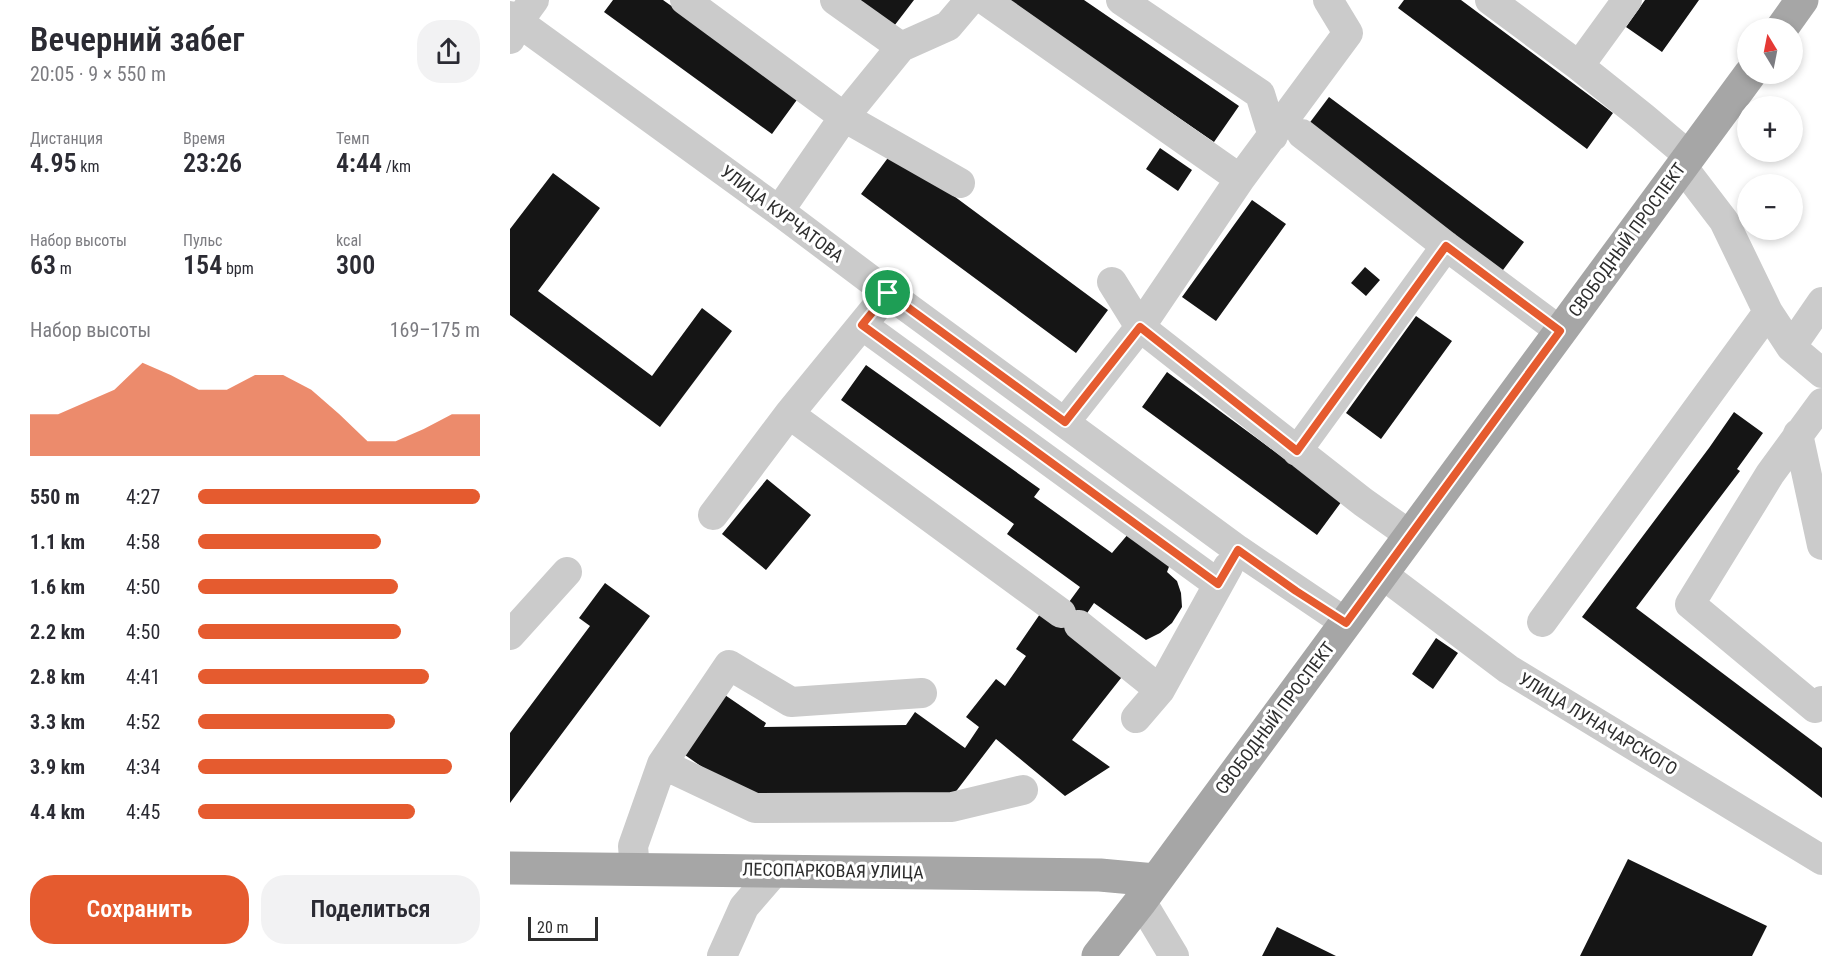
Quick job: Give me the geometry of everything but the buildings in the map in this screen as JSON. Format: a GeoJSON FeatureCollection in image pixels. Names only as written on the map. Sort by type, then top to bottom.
{"type":"FeatureCollection","features":[{"type":"Feature","properties":{"kind":"main road"},"geometry":{"type":"LineString","coordinates":[[1789,18],[1802,0]]}},
{"type":"Feature","properties":{"kind":"main road","name":"СВОБОДНЫЙ ПРОСПЕКТ"},"geometry":{"type":"LineString","coordinates":[[1098,956],[1411,536],[1743,84]]}},
{"type":"Feature","properties":{"kind":"main road","name":"ЛЕСОПАРКОВАЯ УЛИЦА"},"geometry":{"type":"LineString","coordinates":[[510,868],[1100,875],[1148,890]]}},
{"type":"Feature","properties":{"kind":"street"},"geometry":{"type":"LineString","coordinates":[[685,0],[844,117],[960,183]]}},
{"type":"Feature","properties":{"kind":"street"},"geometry":{"type":"LineString","coordinates":[[835,0],[901,47]]}},
{"type":"Feature","properties":{"kind":"street"},"geometry":{"type":"LineString","coordinates":[[779,211],[844,117],[901,47],[948,26],[970,0]]}},
{"type":"Feature","properties":{"kind":"street"},"geometry":{"type":"LineString","coordinates":[[985,0],[1240,180]]}},
{"type":"Feature","properties":{"kind":"street"},"geometry":{"type":"LineString","coordinates":[[1121,0],[1260,94],[1273,136]]}},
{"type":"Feature","properties":{"kind":"street"},"geometry":{"type":"LineString","coordinates":[[1065,422],[1140,327],[1240,180],[1348,33],[1328,0]]}},
{"type":"Feature","properties":{"kind":"street"},"geometry":{"type":"LineString","coordinates":[[1490,0],[1580,66],[1644,118],[1685,161],[1724,221],[1768,312],[1791,347],[1822,373]]}},
{"type":"Feature","properties":{"kind":"street"},"geometry":{"type":"LineString","coordinates":[[1580,66],[1627,0]]}},
{"type":"Feature","properties":{"kind":"street","name":"УЛИЦА КУРЧАТОВА"},"geometry":{"type":"LineString","coordinates":[[518,19],[1238,550],[1346,623]]}},
{"type":"Feature","properties":{"kind":"street"},"geometry":{"type":"LineString","coordinates":[[1302,134],[1560,331]]}},
{"type":"Feature","properties":{"kind":"street"},"geometry":{"type":"LineString","coordinates":[[1297,451],[1446,246]]}},
{"type":"Feature","properties":{"kind":"street"},"geometry":{"type":"LineString","coordinates":[[1112,282],[1140,327],[1363,502],[1411,536]]}},
{"type":"Feature","properties":{"kind":"street"},"geometry":{"type":"LineString","coordinates":[[713,515],[789,414],[888,293]]}},
{"type":"Feature","properties":{"kind":"street"},"geometry":{"type":"LineString","coordinates":[[1791,347],[1822,302]]}},
{"type":"Feature","properties":{"kind":"street"},"geometry":{"type":"LineString","coordinates":[[1542,622],[1768,312]]}},
{"type":"Feature","properties":{"kind":"street"},"geometry":{"type":"LineString","coordinates":[[862,325],[1218,584]]}},
{"type":"Feature","properties":{"kind":"street"},"geometry":{"type":"LineString","coordinates":[[1822,403],[1770,474],[1690,604],[1815,708],[1822,701]]}},
{"type":"Feature","properties":{"kind":"street"},"geometry":{"type":"LineString","coordinates":[[789,414],[1070,619],[1160,690]]}},
{"type":"Feature","properties":{"kind":"street"},"geometry":{"type":"LineString","coordinates":[[1798,434],[1822,545]]}},
{"type":"Feature","properties":{"kind":"street"},"geometry":{"type":"LineString","coordinates":[[1136,718],[1160,690],[1238,550]]}},
{"type":"Feature","properties":{"kind":"street"},"geometry":{"type":"LineString","coordinates":[[510,635],[567,572]]}},
{"type":"Feature","properties":{"kind":"street","name":"УЛИЦА ЛУНАЧАРСКОГО"},"geometry":{"type":"LineString","coordinates":[[1382,574],[1508,669],[1822,861]]}},
{"type":"Feature","properties":{"kind":"street"},"geometry":{"type":"LineString","coordinates":[[635,870],[633,846],[662,764],[729,665],[791,702],[922,693]]}},
{"type":"Feature","properties":{"kind":"street"},"geometry":{"type":"LineString","coordinates":[[662,764],[755,808],[952,807],[1023,790]]}},
{"type":"Feature","properties":{"kind":"street"},"geometry":{"type":"LineString","coordinates":[[722,956],[744,907],[776,870]]}},
{"type":"Feature","properties":{"kind":"street"},"geometry":{"type":"LineString","coordinates":[[1148,890],[1174,956]]}},
{"type":"Feature","properties":{"kind":"route"},"geometry":{"type":"LineString","coordinates":[[1446,246],[1560,331],[1346,623],[1238,550],[1218,584],[862,325],[888,293],[1065,422],[1140,327],[1297,451],[1446,246]]}}]}
